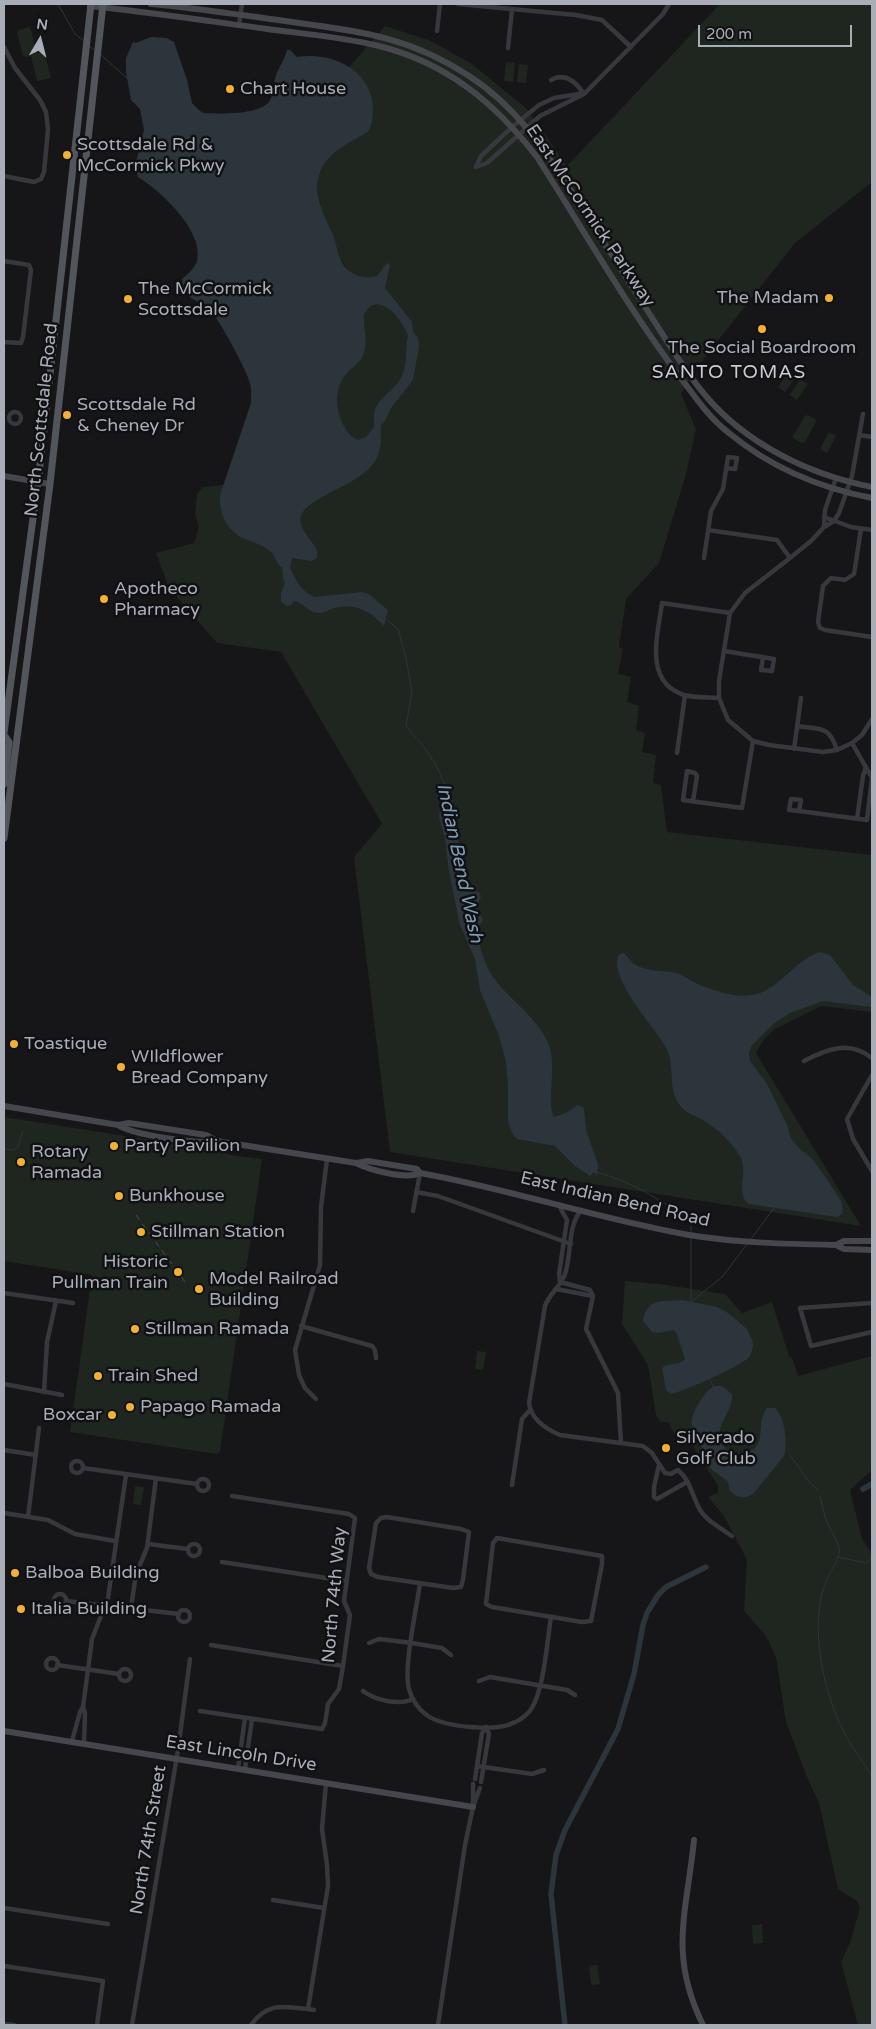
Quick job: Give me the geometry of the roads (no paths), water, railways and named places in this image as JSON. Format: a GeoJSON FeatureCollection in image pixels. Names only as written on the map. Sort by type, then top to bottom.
{"type":"FeatureCollection","features":[{"type":"Feature","properties":{"kind":"main road","name":"East McCormick Parkway"},"geometry":{"type":"LineString","coordinates":[[151,4],[380,35],[421,50],[471,76],[492,92],[527,127],[543,147],[686,370],[710,400],[758,441],[783,456],[836,478],[872,487]]}},
{"type":"Feature","properties":{"kind":"main road","name":"East McCormick Parkway"},"geometry":{"type":"LineString","coordinates":[[90,6],[102,6],[239,25],[378,46],[416,58],[448,75],[486,101],[518,134],[542,165],[660,350],[704,408],[727,432],[778,466],[846,493],[872,498]]}},
{"type":"Feature","properties":{"kind":"main road","name":"North Scottsdale Road"},"geometry":{"type":"LineString","coordinates":[[4,785],[9,742],[4,734],[38,482],[90,6]]}},
{"type":"Feature","properties":{"kind":"main road","name":"North Scottsdale Road"},"geometry":{"type":"LineString","coordinates":[[4,838],[7,794],[50,484],[102,6]]}},
{"type":"Feature","properties":{"kind":"main road"},"geometry":{"type":"LineString","coordinates":[[416,58],[421,50]]}},
{"type":"Feature","properties":{"kind":"main road"},"geometry":{"type":"LineString","coordinates":[[704,408],[710,400]]}},
{"type":"Feature","properties":{"kind":"main road"},"geometry":{"type":"LineString","coordinates":[[4,476],[50,484]]}},
{"type":"Feature","properties":{"kind":"main road"},"geometry":{"type":"LineString","coordinates":[[4,785],[7,794]]}},
{"type":"Feature","properties":{"kind":"main road","name":"East Indian Bend Road"},"geometry":{"type":"LineString","coordinates":[[4,1106],[118,1125],[126,1131],[207,1143],[217,1141],[356,1163],[368,1169],[413,1176],[420,1173],[476,1184],[621,1220],[697,1236],[759,1243],[836,1245],[844,1249],[872,1250]]}},
{"type":"Feature","properties":{"kind":"main road","name":"East Indian Bend Road"},"geometry":{"type":"LineString","coordinates":[[836,1245],[844,1241],[872,1241]]}},
{"type":"Feature","properties":{"kind":"main road","name":"East Lincoln Drive"},"geometry":{"type":"LineString","coordinates":[[4,1731],[474,1806]]}},
{"type":"Feature","properties":{"kind":"main road"},"geometry":{"type":"LineString","coordinates":[[694,1840],[682,1921],[681,1944],[690,1996],[704,2025]]}},
{"type":"Feature","properties":{"kind":"street"},"geometry":{"type":"LineString","coordinates":[[239,25],[242,4]]}},
{"type":"Feature","properties":{"kind":"street"},"geometry":{"type":"LineString","coordinates":[[437,31],[440,4]]}},
{"type":"Feature","properties":{"kind":"street"},"geometry":{"type":"LineString","coordinates":[[458,4],[576,15],[602,20],[631,47]]}},
{"type":"Feature","properties":{"kind":"street"},"geometry":{"type":"LineString","coordinates":[[584,94],[554,98],[540,105],[520,120],[481,156],[476,167],[487,163],[540,116],[584,94],[663,14],[668,4]]}},
{"type":"Feature","properties":{"kind":"street"},"geometry":{"type":"LineString","coordinates":[[508,48],[512,9]]}},
{"type":"Feature","properties":{"kind":"street"},"geometry":{"type":"LineString","coordinates":[[4,47],[18,72],[43,104],[47,116],[44,172],[41,179],[34,182],[4,176]]}},
{"type":"Feature","properties":{"kind":"street"},"geometry":{"type":"LineString","coordinates":[[551,80],[558,76],[567,78],[577,83],[584,94]]}},
{"type":"Feature","properties":{"kind":"street"},"geometry":{"type":"LineString","coordinates":[[4,261],[29,265],[31,270],[24,337],[21,342],[4,342]]}},
{"type":"Feature","properties":{"kind":"street"},"geometry":{"type":"LineString","coordinates":[[863,414],[850,482],[834,521],[824,527],[811,541],[745,592],[730,613],[719,681],[719,698],[728,720],[753,741],[794,749],[823,752],[837,750],[852,743],[862,735],[872,719]]}},
{"type":"Feature","properties":{"kind":"street"},"geometry":{"type":"LineString","coordinates":[[859,436],[872,437]]}},
{"type":"Feature","properties":{"kind":"street"},"geometry":{"type":"LineString","coordinates":[[704,558],[711,511],[723,489],[726,468]]}},
{"type":"Feature","properties":{"kind":"street"},"geometry":{"type":"LineString","coordinates":[[824,527],[824,517],[836,478]]}},
{"type":"Feature","properties":{"kind":"street"},"geometry":{"type":"LineString","coordinates":[[824,517],[861,529],[872,530]]}},
{"type":"Feature","properties":{"kind":"street"},"geometry":{"type":"LineString","coordinates":[[861,529],[854,574],[845,580],[830,578],[823,586],[818,622],[820,628],[825,630],[872,637]]}},
{"type":"Feature","properties":{"kind":"street"},"geometry":{"type":"LineString","coordinates":[[708,530],[777,540],[790,558]]}},
{"type":"Feature","properties":{"kind":"street"},"geometry":{"type":"LineString","coordinates":[[719,698],[684,695],[667,685],[658,670],[655,654],[662,603],[730,613]]}},
{"type":"Feature","properties":{"kind":"street"},"geometry":{"type":"LineString","coordinates":[[724,651],[763,657]]}},
{"type":"Feature","properties":{"kind":"street"},"geometry":{"type":"LineString","coordinates":[[677,753],[684,695]]}},
{"type":"Feature","properties":{"kind":"street"},"geometry":{"type":"LineString","coordinates":[[794,749],[801,698]]}},
{"type":"Feature","properties":{"kind":"street"},"geometry":{"type":"LineString","coordinates":[[797,726],[827,731],[832,735],[837,750]]}},
{"type":"Feature","properties":{"kind":"street"},"geometry":{"type":"LineString","coordinates":[[694,801],[696,776],[695,772],[687,771],[683,800],[742,808],[753,741]]}},
{"type":"Feature","properties":{"kind":"street"},"geometry":{"type":"LineString","coordinates":[[799,812],[866,820],[872,778],[852,743]]}},
{"type":"Feature","properties":{"kind":"street"},"geometry":{"type":"LineString","coordinates":[[857,818],[866,767]]}},
{"type":"Feature","properties":{"kind":"street"},"geometry":{"type":"LineString","coordinates":[[804,1061],[825,1050],[836,1048],[857,1050],[866,1053],[872,1058]]}},
{"type":"Feature","properties":{"kind":"street"},"geometry":{"type":"LineString","coordinates":[[872,1075],[870,1083],[844,1118],[852,1139],[872,1171]]}},
{"type":"Feature","properties":{"kind":"street"},"geometry":{"type":"LineString","coordinates":[[316,1399],[305,1388],[299,1375],[295,1350],[320,1264],[321,1207],[327,1159]]}},
{"type":"Feature","properties":{"kind":"street"},"geometry":{"type":"LineString","coordinates":[[414,1211],[420,1173]]}},
{"type":"Feature","properties":{"kind":"street"},"geometry":{"type":"LineString","coordinates":[[416,1192],[438,1196],[568,1243]]}},
{"type":"Feature","properties":{"kind":"street"},"geometry":{"type":"LineString","coordinates":[[558,1204],[567,1220],[568,1243],[565,1275],[547,1299],[545,1306],[529,1403],[530,1410],[538,1421],[549,1431],[555,1433],[643,1446],[652,1453],[665,1473],[671,1474],[678,1470],[688,1482],[704,1516],[732,1536]]}},
{"type":"Feature","properties":{"kind":"street"},"geometry":{"type":"LineString","coordinates":[[568,1243],[574,1221],[581,1210]]}},
{"type":"Feature","properties":{"kind":"street"},"geometry":{"type":"LineString","coordinates":[[560,1282],[590,1290],[593,1296],[586,1329],[618,1393],[621,1443]]}},
{"type":"Feature","properties":{"kind":"street"},"geometry":{"type":"LineString","coordinates":[[574,1293],[576,1285]]}},
{"type":"Feature","properties":{"kind":"street"},"geometry":{"type":"LineString","coordinates":[[556,1289],[593,1296]]}},
{"type":"Feature","properties":{"kind":"street"},"geometry":{"type":"LineString","coordinates":[[4,1293],[73,1303]]}},
{"type":"Feature","properties":{"kind":"street"},"geometry":{"type":"LineString","coordinates":[[44,1392],[48,1342],[56,1301]]}},
{"type":"Feature","properties":{"kind":"street"},"geometry":{"type":"LineString","coordinates":[[872,1303],[800,1308],[811,1346],[872,1332]]}},
{"type":"Feature","properties":{"kind":"street"},"geometry":{"type":"LineString","coordinates":[[301,1326],[372,1346],[375,1350],[376,1358]]}},
{"type":"Feature","properties":{"kind":"street"},"geometry":{"type":"LineString","coordinates":[[4,1384],[62,1395]]}},
{"type":"Feature","properties":{"kind":"street"},"geometry":{"type":"LineString","coordinates":[[512,1485],[522,1419],[530,1410]]}},
{"type":"Feature","properties":{"kind":"street"},"geometry":{"type":"LineString","coordinates":[[28,1517],[39,1428]]}},
{"type":"Feature","properties":{"kind":"street"},"geometry":{"type":"LineString","coordinates":[[4,1450],[36,1455]]}},
{"type":"Feature","properties":{"kind":"street"},"geometry":{"type":"LineString","coordinates":[[659,1465],[654,1487],[654,1497],[657,1499],[688,1482]]}},
{"type":"Feature","properties":{"kind":"street"},"geometry":{"type":"LineString","coordinates":[[83,1468],[197,1484]]}},
{"type":"Feature","properties":{"kind":"street"},"geometry":{"type":"LineString","coordinates":[[84,1743],[86,1726],[83,1707],[92,1639],[106,1605],[126,1475]]}},
{"type":"Feature","properties":{"kind":"street"},"geometry":{"type":"LineString","coordinates":[[131,1608],[136,1574],[148,1544],[156,1478]]}},
{"type":"Feature","properties":{"kind":"street","name":"North 74th Way"},"geometry":{"type":"LineString","coordinates":[[232,1496],[350,1514],[355,1518],[344,1601],[350,1615],[343,1666],[339,1689],[328,1704],[325,1723],[322,1729],[252,1719]]}},
{"type":"Feature","properties":{"kind":"street"},"geometry":{"type":"LineString","coordinates":[[4,1513],[48,1520],[82,1536],[115,1541]]}},
{"type":"Feature","properties":{"kind":"street"},"geometry":{"type":"LineString","coordinates":[[380,1518],[461,1529],[469,1532],[461,1587],[453,1588],[420,1583],[378,1577],[371,1574],[369,1568],[376,1523],[380,1518]]}},
{"type":"Feature","properties":{"kind":"street"},"geometry":{"type":"LineString","coordinates":[[496,1538],[602,1556],[591,1621],[582,1622],[551,1616],[492,1607],[486,1604],[493,1543],[496,1538]]}},
{"type":"Feature","properties":{"kind":"street"},"geometry":{"type":"LineString","coordinates":[[148,1544],[188,1549]]}},
{"type":"Feature","properties":{"kind":"street"},"geometry":{"type":"LineString","coordinates":[[222,1562],[346,1581]]}},
{"type":"Feature","properties":{"kind":"street"},"geometry":{"type":"LineString","coordinates":[[420,1583],[407,1677],[408,1687],[413,1699],[424,1712],[437,1720],[448,1723],[486,1727],[513,1723],[524,1716],[534,1704],[540,1686],[551,1616]]}},
{"type":"Feature","properties":{"kind":"street"},"geometry":{"type":"LineString","coordinates":[[66,1601],[179,1614]]}},
{"type":"Feature","properties":{"kind":"street"},"geometry":{"type":"LineString","coordinates":[[369,1643],[379,1639],[412,1643],[442,1648],[451,1655]]}},
{"type":"Feature","properties":{"kind":"street"},"geometry":{"type":"LineString","coordinates":[[211,1645],[343,1666]]}},
{"type":"Feature","properties":{"kind":"street","name":"North 74th Street"},"geometry":{"type":"LineString","coordinates":[[132,2025],[176,1758],[190,1659]]}},
{"type":"Feature","properties":{"kind":"street"},"geometry":{"type":"LineString","coordinates":[[58,1665],[119,1674]]}},
{"type":"Feature","properties":{"kind":"street"},"geometry":{"type":"LineString","coordinates":[[479,1681],[490,1677],[567,1690],[575,1695]]}},
{"type":"Feature","properties":{"kind":"street"},"geometry":{"type":"LineString","coordinates":[[363,1691],[372,1698],[402,1702],[413,1699]]}},
{"type":"Feature","properties":{"kind":"street"},"geometry":{"type":"LineString","coordinates":[[72,1741],[83,1707]]}},
{"type":"Feature","properties":{"kind":"street"},"geometry":{"type":"LineString","coordinates":[[200,1711],[252,1719],[241,1768]]}},
{"type":"Feature","properties":{"kind":"street"},"geometry":{"type":"LineString","coordinates":[[241,1768],[245,1718]]}},
{"type":"Feature","properties":{"kind":"street"},"geometry":{"type":"LineString","coordinates":[[474,1806],[474,1782],[482,1733],[486,1727]]}},
{"type":"Feature","properties":{"kind":"street"},"geometry":{"type":"LineString","coordinates":[[438,2025],[465,1845],[481,1785],[489,1734],[486,1727]]}},
{"type":"Feature","properties":{"kind":"street"},"geometry":{"type":"LineString","coordinates":[[477,1766],[532,1774],[544,1770]]}},
{"type":"Feature","properties":{"kind":"street"},"geometry":{"type":"LineString","coordinates":[[251,2025],[260,2015],[270,2009],[287,2006],[311,2010],[328,1874],[322,1829],[326,1783]]}},
{"type":"Feature","properties":{"kind":"street"},"geometry":{"type":"LineString","coordinates":[[273,1900],[324,1908]]}},
{"type":"Feature","properties":{"kind":"street"},"geometry":{"type":"LineString","coordinates":[[4,1908],[108,1924]]}},
{"type":"Feature","properties":{"kind":"street"},"geometry":{"type":"LineString","coordinates":[[4,1966],[103,1981],[97,2025]]}},
{"type":"Feature","properties":{"kind":"street"},"geometry":{"type":"LineString","coordinates":[[4,2024],[14,2025]]}},
{"type":"Feature","properties":{"kind":"water"},"geometry":{"type":"Polygon","coordinates":[[[151,37],[167,38],[174,42],[187,80],[192,103],[204,113],[238,113],[264,106],[271,99],[276,75],[287,50],[290,50],[297,57],[324,57],[348,66],[366,84],[371,96],[373,110],[370,129],[335,152],[325,163],[318,178],[318,195],[341,260],[348,270],[354,274],[369,277],[378,275],[388,263],[390,265],[385,288],[412,322],[413,332],[418,337],[419,347],[413,380],[391,408],[381,425],[380,449],[373,464],[348,483],[320,498],[302,514],[301,524],[317,550],[317,558],[311,561],[292,558],[290,568],[302,589],[315,597],[362,592],[370,595],[388,610],[384,626],[368,612],[356,608],[342,607],[315,613],[294,601],[291,605],[287,606],[281,602],[281,593],[285,583],[282,567],[278,564],[273,554],[265,547],[237,535],[228,526],[222,514],[220,495],[251,403],[251,386],[239,358],[215,316],[206,307],[188,295],[183,286],[182,279],[189,273],[197,261],[198,250],[188,225],[158,192],[138,177],[135,166],[144,130],[140,109],[131,100],[126,72],[126,58],[133,42],[136,43],[151,37]],[[377,304],[370,306],[364,314],[366,343],[363,355],[343,378],[338,390],[337,402],[341,420],[348,432],[358,440],[366,437],[374,427],[375,409],[398,383],[405,367],[408,335],[396,316],[383,306],[377,304]]]}},
{"type":"Feature","properties":{"kind":"water"},"geometry":{"type":"Polygon","coordinates":[[[453,800],[463,876],[471,890],[479,892],[481,896],[477,907],[483,920],[476,931],[485,961],[493,977],[538,1026],[549,1045],[552,1063],[551,1103],[554,1117],[566,1113],[578,1105],[584,1108],[586,1130],[598,1164],[597,1176],[594,1172],[590,1176],[575,1166],[555,1146],[517,1139],[512,1133],[508,1121],[506,1062],[499,1036],[480,990],[475,959],[460,925],[449,872],[445,838],[439,817],[441,802],[453,800]]]}},
{"type":"Feature","properties":{"kind":"water"},"geometry":{"type":"Polygon","coordinates":[[[820,952],[830,955],[853,985],[872,997],[872,1007],[822,1001],[790,1013],[773,1024],[752,1045],[749,1053],[750,1061],[767,1084],[787,1125],[791,1139],[813,1160],[841,1201],[842,1214],[837,1217],[749,1204],[745,1200],[742,1189],[743,1164],[741,1158],[729,1141],[718,1131],[686,1111],[675,1098],[670,1060],[665,1046],[625,988],[617,964],[619,954],[624,953],[639,967],[676,973],[714,990],[745,996],[768,989],[811,956],[820,952]]]}},
{"type":"Feature","properties":{"kind":"water"},"geometry":{"type":"Polygon","coordinates":[[[682,1300],[717,1307],[728,1313],[747,1329],[753,1346],[752,1352],[745,1361],[699,1384],[671,1394],[666,1390],[662,1368],[680,1363],[685,1359],[676,1332],[673,1330],[658,1333],[652,1332],[643,1321],[645,1313],[652,1304],[662,1301],[682,1300]]]}},
{"type":"Feature","properties":{"kind":"water"},"geometry":{"type":"Polygon","coordinates":[[[714,1386],[722,1386],[732,1394],[730,1408],[720,1434],[725,1448],[730,1451],[744,1454],[757,1446],[763,1415],[767,1408],[775,1408],[781,1417],[786,1437],[784,1456],[754,1493],[748,1496],[739,1497],[733,1494],[729,1490],[727,1481],[713,1471],[706,1463],[700,1441],[692,1426],[693,1414],[696,1408],[703,1397],[714,1386]]]}},
{"type":"Feature","properties":{"kind":"waterway","name":"Indian Bend Wash"},"geometry":{"type":"LineString","coordinates":[[58,4],[75,34],[84,41]]}},
{"type":"Feature","properties":{"kind":"waterway","name":"Indian Bend Wash"},"geometry":{"type":"LineString","coordinates":[[89,46],[96,51]]}},
{"type":"Feature","properties":{"kind":"waterway","name":"Indian Bend Wash"},"geometry":{"type":"LineString","coordinates":[[101,55],[128,79]]}},
{"type":"Feature","properties":{"kind":"waterway","name":"Indian Bend Wash"},"geometry":{"type":"LineString","coordinates":[[386,619],[398,629],[406,658],[412,692],[406,726],[433,760],[443,780],[448,801]]}},
{"type":"Feature","properties":{"kind":"waterway"},"geometry":{"type":"LineString","coordinates":[[4,1148],[12,1150],[18,1147],[23,1131]]}},
{"type":"Feature","properties":{"kind":"waterway","name":"Indian Bend Wash"},"geometry":{"type":"LineString","coordinates":[[596,1172],[632,1185],[691,1220],[691,1234]]}},
{"type":"Feature","properties":{"kind":"waterway"},"geometry":{"type":"LineString","coordinates":[[751,1239],[774,1208]]}},
{"type":"Feature","properties":{"kind":"waterway","name":"Indian Bend Wash"},"geometry":{"type":"LineString","coordinates":[[691,1238],[691,1301]]}},
{"type":"Feature","properties":{"kind":"waterway"},"geometry":{"type":"LineString","coordinates":[[691,1302],[723,1276],[747,1244]]}},
{"type":"Feature","properties":{"kind":"waterway","name":"Indian Bend Wash"},"geometry":{"type":"LineString","coordinates":[[709,1378],[714,1388]]}},
{"type":"Feature","properties":{"kind":"waterway","name":"Indian Bend Wash"},"geometry":{"type":"LineString","coordinates":[[790,1455],[809,1482],[818,1490]]}},
{"type":"Feature","properties":{"kind":"waterway"},"geometry":{"type":"LineString","coordinates":[[863,1489],[872,1484]]}},
{"type":"Feature","properties":{"kind":"waterway","name":"Indian Bend Wash"},"geometry":{"type":"LineString","coordinates":[[820,1497],[825,1517],[839,1547],[838,1558],[825,1585],[820,1604],[818,1637],[823,1673],[833,1708],[840,1724],[872,1776]]}},
{"type":"Feature","properties":{"kind":"waterway"},"geometry":{"type":"LineString","coordinates":[[838,1557],[866,1563],[872,1558]]}},
{"type":"Feature","properties":{"kind":"waterway"},"geometry":{"type":"LineString","coordinates":[[565,2025],[551,1894],[556,1855],[565,1830],[618,1729],[634,1674],[647,1613],[658,1595],[666,1587],[706,1567]]}},
{"type":"Feature","properties":{"kind":"railway"},"geometry":{"type":"LineString","coordinates":[[136,1215],[188,1286]]}},
{"type":"Feature","properties":{"kind":"place","name":"Chart House"},"geometry":{"type":"Point","coordinates":[230,89]}},
{"type":"Feature","properties":{"kind":"place","name":"Scottsdale Rd & McCormick Pkwy"},"geometry":{"type":"Point","coordinates":[67,155]}},
{"type":"Feature","properties":{"kind":"place","name":"The Madam"},"geometry":{"type":"Point","coordinates":[829,298]}},
{"type":"Feature","properties":{"kind":"place","name":"The McCormick Scottsdale"},"geometry":{"type":"Point","coordinates":[128,299]}},
{"type":"Feature","properties":{"kind":"place","name":"The Social Boardroom"},"geometry":{"type":"Point","coordinates":[762,329]}},
{"type":"Feature","properties":{"kind":"place","name":"Scottsdale Rd & Cheney Dr"},"geometry":{"type":"Point","coordinates":[67,415]}},
{"type":"Feature","properties":{"kind":"place","name":"Apotheco Pharmacy"},"geometry":{"type":"Point","coordinates":[104,599]}},
{"type":"Feature","properties":{"kind":"place","name":"Toastique"},"geometry":{"type":"Point","coordinates":[14,1044]}},
{"type":"Feature","properties":{"kind":"place","name":"WIldflower Bread Company"},"geometry":{"type":"Point","coordinates":[121,1067]}},
{"type":"Feature","properties":{"kind":"place","name":"Party Pavilion"},"geometry":{"type":"Point","coordinates":[114,1146]}},
{"type":"Feature","properties":{"kind":"place","name":"Rotary Ramada"},"geometry":{"type":"Point","coordinates":[21,1162]}},
{"type":"Feature","properties":{"kind":"place","name":"Bunkhouse"},"geometry":{"type":"Point","coordinates":[119,1196]}},
{"type":"Feature","properties":{"kind":"place","name":"Stillman Station"},"geometry":{"type":"Point","coordinates":[141,1232]}},
{"type":"Feature","properties":{"kind":"place","name":"Historic Pullman Train"},"geometry":{"type":"Point","coordinates":[178,1272]}},
{"type":"Feature","properties":{"kind":"place","name":"Model Railroad Building"},"geometry":{"type":"Point","coordinates":[199,1289]}},
{"type":"Feature","properties":{"kind":"place","name":"Stillman Ramada"},"geometry":{"type":"Point","coordinates":[135,1329]}},
{"type":"Feature","properties":{"kind":"place","name":"Train Shed"},"geometry":{"type":"Point","coordinates":[98,1376]}},
{"type":"Feature","properties":{"kind":"place","name":"Papago Ramada"},"geometry":{"type":"Point","coordinates":[130,1407]}},
{"type":"Feature","properties":{"kind":"place","name":"Boxcar"},"geometry":{"type":"Point","coordinates":[112,1415]}},
{"type":"Feature","properties":{"kind":"place","name":"Silverado Golf Club"},"geometry":{"type":"Point","coordinates":[666,1448]}},
{"type":"Feature","properties":{"kind":"place","name":"Balboa Building"},"geometry":{"type":"Point","coordinates":[15,1573]}},
{"type":"Feature","properties":{"kind":"place","name":"Italia Building"},"geometry":{"type":"Point","coordinates":[21,1609]}},
{"type":"Feature","properties":{"kind":"district","name":"SANTO TOMAS"},"geometry":{"type":"Point","coordinates":[729,373]}}]}
